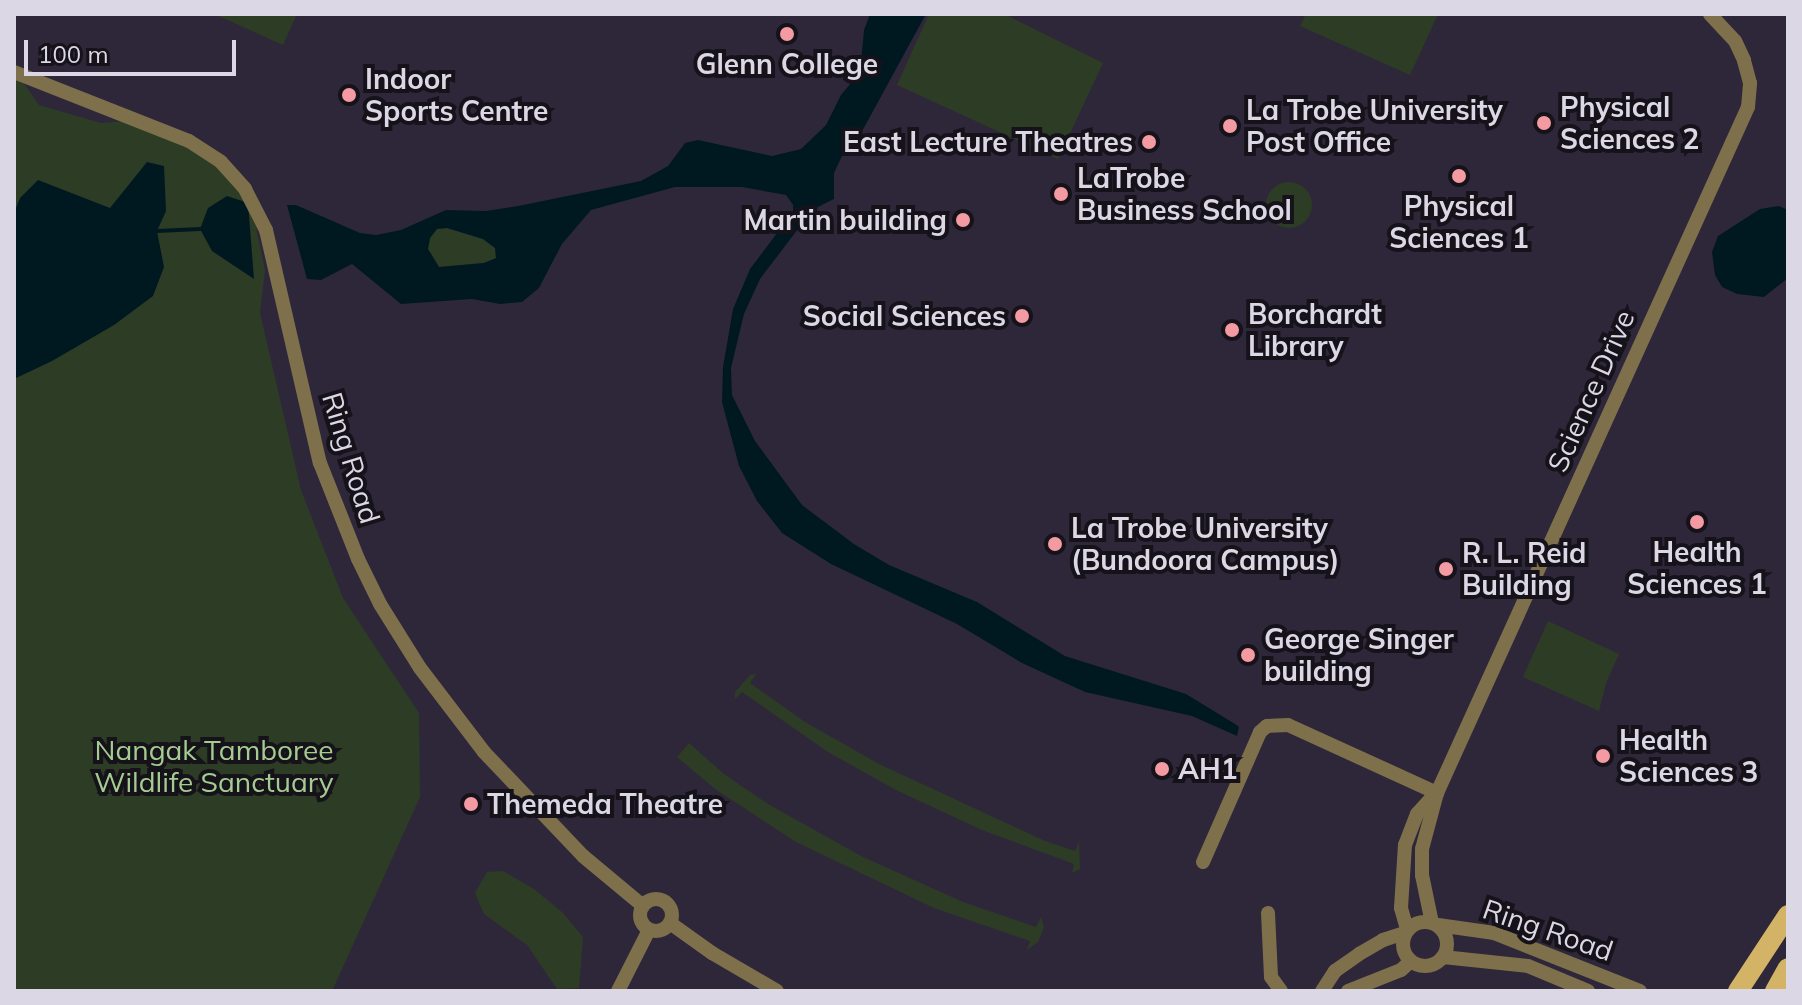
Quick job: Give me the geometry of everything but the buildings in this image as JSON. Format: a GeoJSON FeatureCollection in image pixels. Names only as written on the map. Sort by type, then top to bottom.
{"type":"FeatureCollection","features":[{"type":"Feature","properties":{"kind":"main road"},"geometry":{"type":"LineString","coordinates":[[1738,991],[1788,915]]}},
{"type":"Feature","properties":{"kind":"main road"},"geometry":{"type":"LineString","coordinates":[[1775,991],[1788,968]]}},
{"type":"Feature","properties":{"kind":"street","name":"Science Drive"},"geometry":{"type":"LineString","coordinates":[[1435,924],[1422,875],[1422,849],[1437,793],[1744,117],[1750,96],[1748,71],[1735,41],[1710,14]]}},
{"type":"Feature","properties":{"kind":"street","name":"Ring Road"},"geometry":{"type":"LineString","coordinates":[[14,72],[189,141],[221,162],[245,189],[266,230],[320,463],[353,547],[380,604],[420,668],[484,752],[583,856],[643,906]]}},
{"type":"Feature","properties":{"kind":"street"},"geometry":{"type":"LineString","coordinates":[[1203,862],[1260,732],[1267,726],[1288,725],[1437,793]]}},
{"type":"Feature","properties":{"kind":"street","name":"Science Drive"},"geometry":{"type":"LineString","coordinates":[[1406,931],[1401,908],[1405,845],[1417,814],[1437,793]]}},
{"type":"Feature","properties":{"kind":"street"},"geometry":{"type":"LineString","coordinates":[[1405,845],[1422,849]]}},
{"type":"Feature","properties":{"kind":"street"},"geometry":{"type":"LineString","coordinates":[[655,900],[665,902],[671,910],[670,923],[660,931],[649,930],[641,921],[643,906],[655,900]]}},
{"type":"Feature","properties":{"kind":"street"},"geometry":{"type":"LineString","coordinates":[[1268,913],[1271,977],[1281,991]]}},
{"type":"Feature","properties":{"kind":"street"},"geometry":{"type":"LineString","coordinates":[[1322,991],[1335,971],[1359,954],[1421,921],[1435,924],[1447,940],[1443,957],[1429,966],[1411,961],[1402,945],[1406,931]]}},
{"type":"Feature","properties":{"kind":"street"},"geometry":{"type":"LineString","coordinates":[[670,923],[712,953],[777,991]]}},
{"type":"Feature","properties":{"kind":"street","name":"Ring Road"},"geometry":{"type":"LineString","coordinates":[[1435,924],[1494,933],[1640,991]]}},
{"type":"Feature","properties":{"kind":"street"},"geometry":{"type":"LineString","coordinates":[[618,991],[649,930]]}},
{"type":"Feature","properties":{"kind":"street","name":"Ring Road"},"geometry":{"type":"LineString","coordinates":[[1443,957],[1528,966],[1588,991]]}},
{"type":"Feature","properties":{"kind":"street"},"geometry":{"type":"LineString","coordinates":[[1724,991],[1758,957]]}},
{"type":"Feature","properties":{"kind":"street"},"geometry":{"type":"LineString","coordinates":[[1348,991],[1401,970],[1411,961]]}},
{"type":"Feature","properties":{"kind":"green space"},"geometry":{"type":"Polygon","coordinates":[[[214,14],[297,14],[283,45],[214,14]]]}},
{"type":"Feature","properties":{"kind":"green space"},"geometry":{"type":"Polygon","coordinates":[[[929,14],[1004,14],[1103,63],[1058,159],[897,85],[929,14]]]}},
{"type":"Feature","properties":{"kind":"green space"},"geometry":{"type":"Polygon","coordinates":[[[1306,14],[1438,14],[1410,75],[1300,26],[1306,14]]]}},
{"type":"Feature","properties":{"kind":"green space","name":"Nangak Tamboree Wildlife Sanctuary"},"geometry":{"type":"Polygon","coordinates":[[[14,78],[23,82],[39,105],[101,123],[149,119],[231,173],[254,218],[265,270],[260,313],[301,490],[343,598],[419,713],[420,797],[332,991],[14,991],[14,78]]]}},
{"type":"Feature","properties":{"kind":"green space"},"geometry":{"type":"Polygon","coordinates":[[[1289,182],[1305,189],[1312,205],[1305,221],[1289,228],[1273,221],[1266,205],[1273,189],[1289,182]]]}},
{"type":"Feature","properties":{"kind":"green space"},"geometry":{"type":"Polygon","coordinates":[[[447,228],[483,239],[495,248],[496,258],[493,262],[439,267],[428,249],[430,238],[437,229],[447,228]]]}},
{"type":"Feature","properties":{"kind":"green space"},"geometry":{"type":"Polygon","coordinates":[[[1548,621],[1619,654],[1606,683],[1599,711],[1523,677],[1548,621]]]}},
{"type":"Feature","properties":{"kind":"green space"},"geometry":{"type":"Polygon","coordinates":[[[756,674],[750,683],[805,722],[879,764],[1045,841],[1075,851],[1079,842],[1080,869],[1072,873],[1074,864],[982,830],[896,790],[828,752],[742,692],[735,699],[735,692],[750,675],[756,674]]]}},
{"type":"Feature","properties":{"kind":"green space"},"geometry":{"type":"Polygon","coordinates":[[[689,743],[724,774],[768,804],[861,856],[963,902],[1036,927],[1041,917],[1044,927],[1038,942],[1027,950],[1030,941],[934,908],[796,842],[715,789],[677,757],[689,743]]]}},
{"type":"Feature","properties":{"kind":"green space"},"geometry":{"type":"Polygon","coordinates":[[[503,871],[534,889],[563,913],[583,937],[579,988],[557,989],[527,945],[484,914],[475,893],[487,872],[503,871]]]}},
{"type":"Feature","properties":{"kind":"water"},"geometry":{"type":"Polygon","coordinates":[[[870,14],[926,14],[860,135],[844,152],[834,173],[834,199],[802,215],[798,229],[760,279],[744,314],[731,368],[732,395],[755,441],[802,505],[854,544],[889,565],[977,602],[1065,656],[1186,694],[1239,727],[1237,736],[1192,716],[1085,692],[1022,663],[957,624],[831,564],[782,533],[757,501],[739,466],[722,402],[723,367],[733,309],[750,269],[793,212],[793,205],[786,195],[742,187],[675,187],[591,210],[562,244],[539,288],[522,302],[500,304],[472,299],[401,304],[352,264],[321,280],[307,279],[287,205],[296,205],[360,233],[376,235],[401,230],[446,210],[486,211],[641,181],[668,166],[685,143],[698,140],[772,156],[801,149],[826,125],[841,95],[860,72],[864,30],[870,14]],[[447,228],[437,229],[430,238],[428,249],[439,267],[484,263],[496,258],[495,248],[483,239],[447,228]]]}},
{"type":"Feature","properties":{"kind":"water"},"geometry":{"type":"Polygon","coordinates":[[[147,162],[164,166],[166,211],[157,231],[164,267],[153,296],[114,325],[14,379],[14,213],[20,198],[38,180],[110,208],[147,162]]]}},
{"type":"Feature","properties":{"kind":"water"},"geometry":{"type":"Polygon","coordinates":[[[227,196],[248,203],[254,279],[212,251],[200,229],[208,208],[227,196]]]}},
{"type":"Feature","properties":{"kind":"water"},"geometry":{"type":"Polygon","coordinates":[[[1779,206],[1788,210],[1788,278],[1764,297],[1737,294],[1722,287],[1715,275],[1712,252],[1718,236],[1760,209],[1779,206]]]}},
{"type":"Feature","properties":{"kind":"waterway"},"geometry":{"type":"LineString","coordinates":[[157,231],[200,229]]}},
{"type":"Feature","properties":{"kind":"place","name":"Glenn College"},"geometry":{"type":"Point","coordinates":[787,34]}},
{"type":"Feature","properties":{"kind":"place","name":"Indoor Sports Centre"},"geometry":{"type":"Point","coordinates":[349,95]}},
{"type":"Feature","properties":{"kind":"place","name":"Physical Sciences 2"},"geometry":{"type":"Point","coordinates":[1544,123]}},
{"type":"Feature","properties":{"kind":"place","name":"La Trobe University Post Office"},"geometry":{"type":"Point","coordinates":[1230,126]}},
{"type":"Feature","properties":{"kind":"place","name":"East Lecture Theatres"},"geometry":{"type":"Point","coordinates":[1149,142]}},
{"type":"Feature","properties":{"kind":"place","name":"Physical Sciences 1"},"geometry":{"type":"Point","coordinates":[1459,176]}},
{"type":"Feature","properties":{"kind":"place","name":"LaTrobe Business School"},"geometry":{"type":"Point","coordinates":[1061,194]}},
{"type":"Feature","properties":{"kind":"place","name":"Martin building"},"geometry":{"type":"Point","coordinates":[963,220]}},
{"type":"Feature","properties":{"kind":"place","name":"Social Sciences"},"geometry":{"type":"Point","coordinates":[1022,316]}},
{"type":"Feature","properties":{"kind":"place","name":"Borchardt Library"},"geometry":{"type":"Point","coordinates":[1232,330]}},
{"type":"Feature","properties":{"kind":"place","name":"Health Sciences 1"},"geometry":{"type":"Point","coordinates":[1697,522]}},
{"type":"Feature","properties":{"kind":"place","name":"La Trobe University (Bundoora Campus)"},"geometry":{"type":"Point","coordinates":[1055,544]}},
{"type":"Feature","properties":{"kind":"place","name":"R. L. Reid Building"},"geometry":{"type":"Point","coordinates":[1446,569]}},
{"type":"Feature","properties":{"kind":"place","name":"George Singer building"},"geometry":{"type":"Point","coordinates":[1248,655]}},
{"type":"Feature","properties":{"kind":"place","name":"Health Sciences 3"},"geometry":{"type":"Point","coordinates":[1603,756]}},
{"type":"Feature","properties":{"kind":"place","name":"AH1"},"geometry":{"type":"Point","coordinates":[1162,769]}},
{"type":"Feature","properties":{"kind":"place","name":"Themeda Theatre"},"geometry":{"type":"Point","coordinates":[471,804]}}]}
